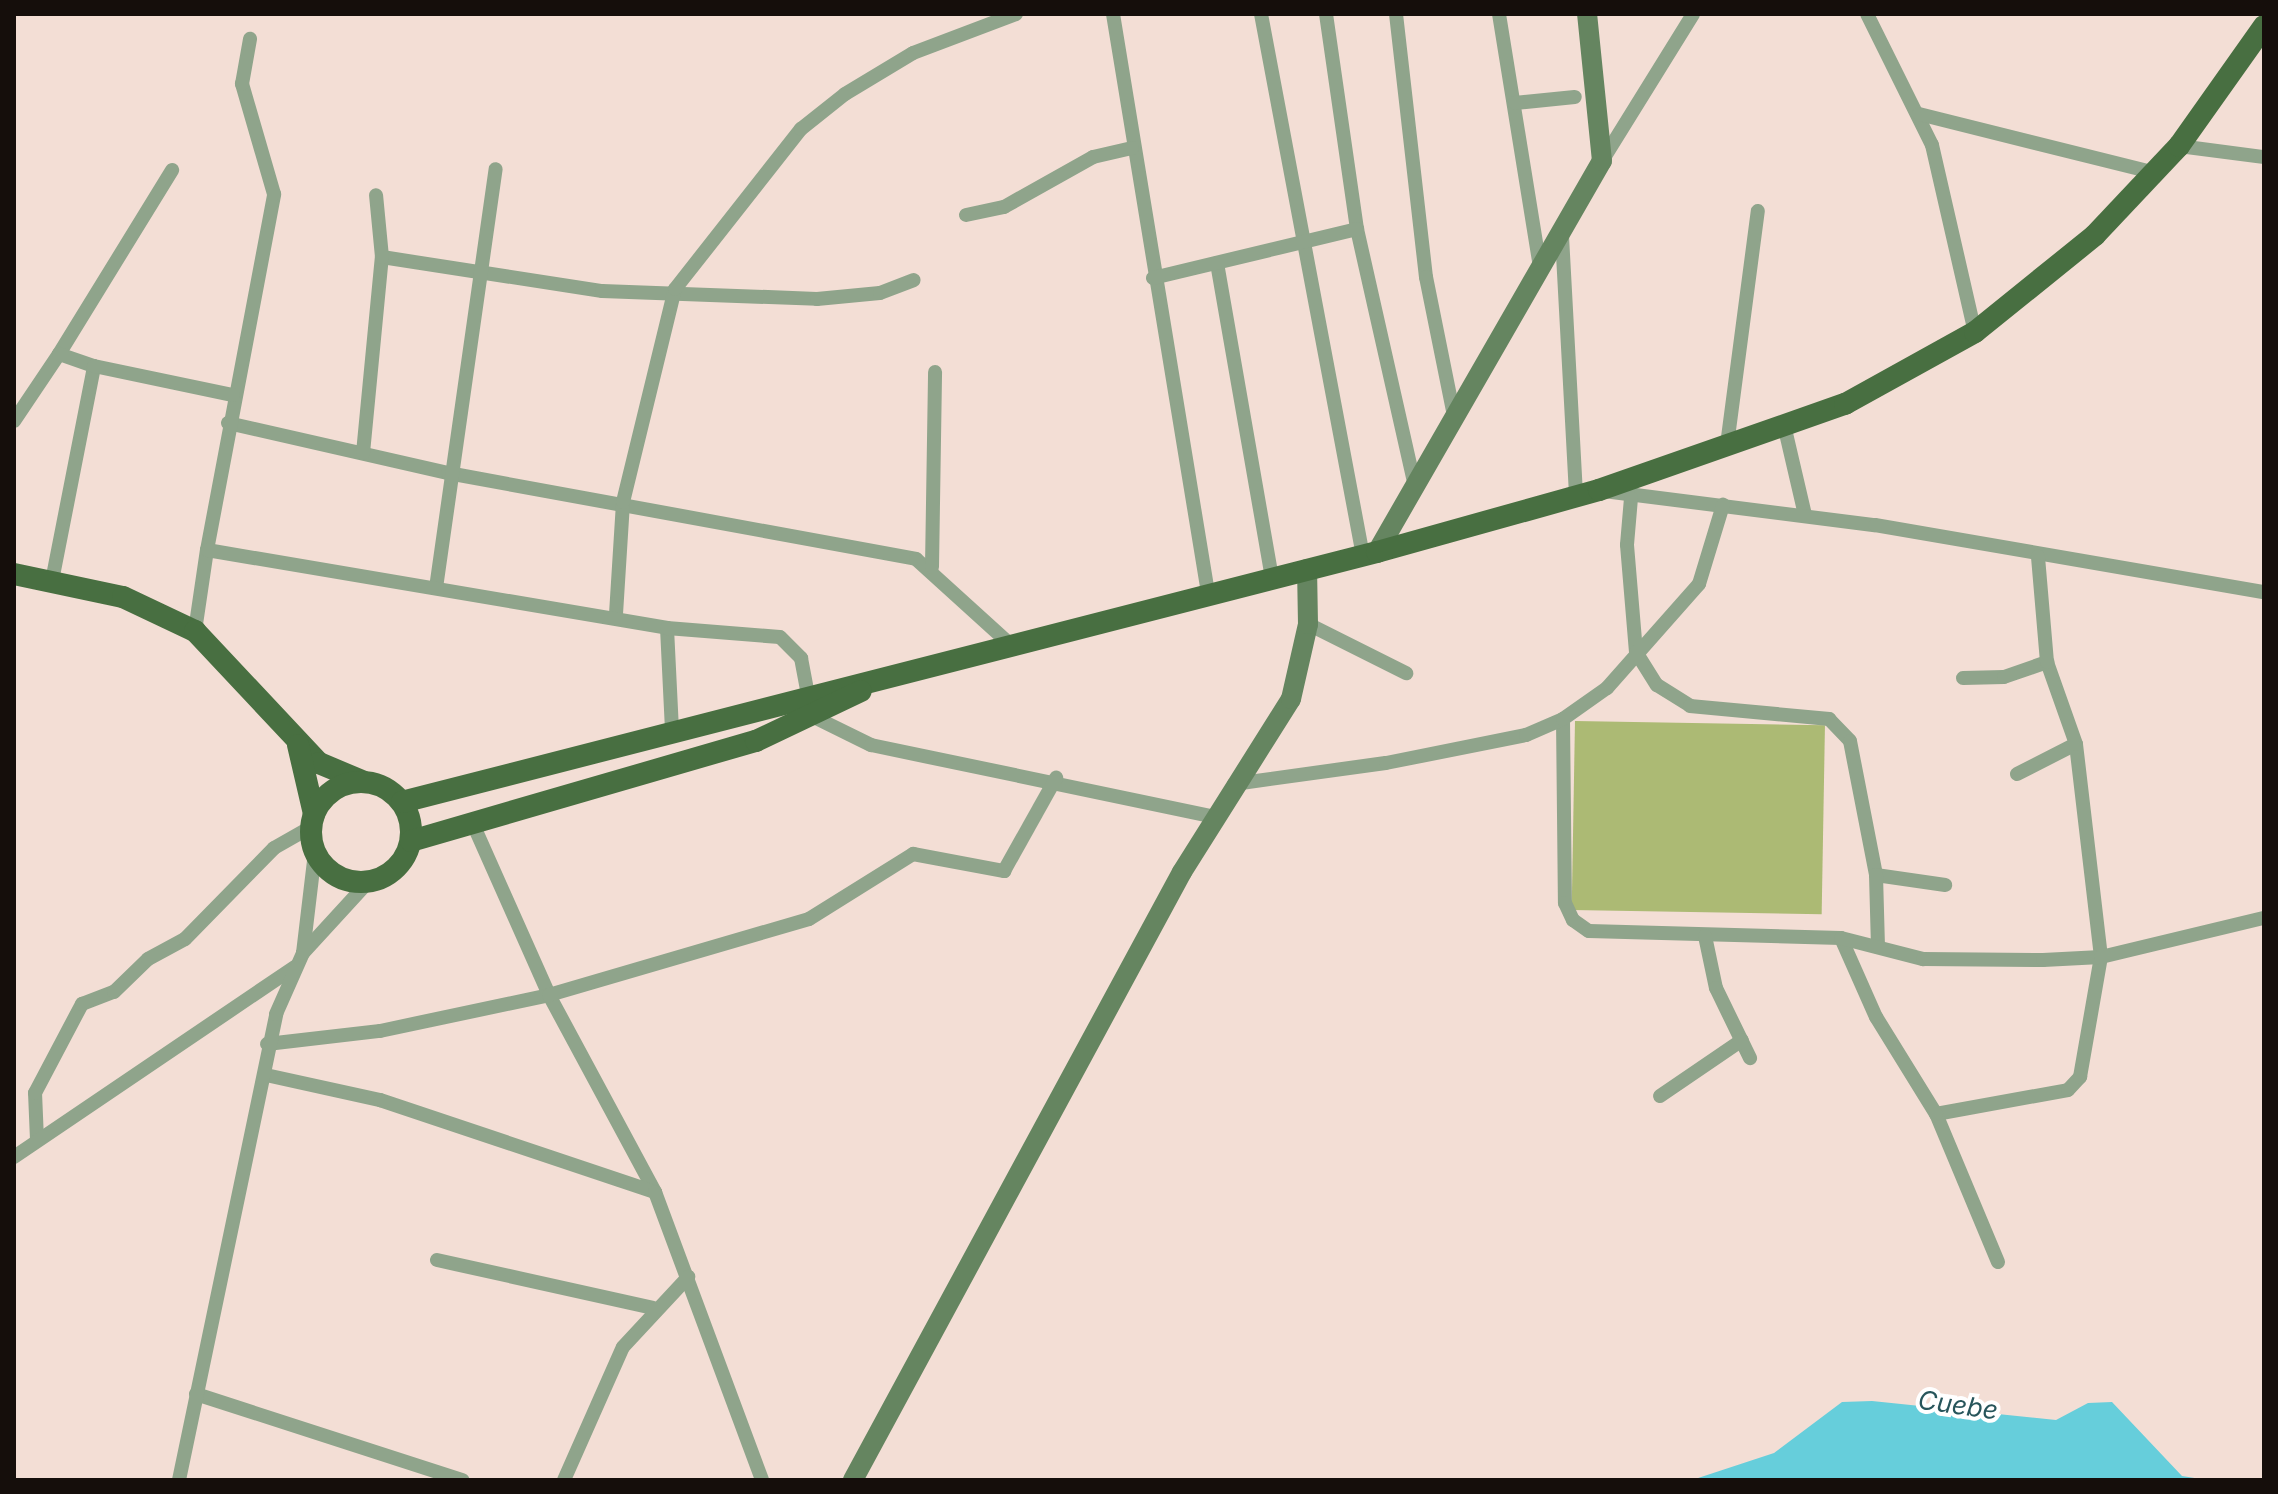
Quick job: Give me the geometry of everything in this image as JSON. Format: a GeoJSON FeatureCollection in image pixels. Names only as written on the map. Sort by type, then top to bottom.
{"type":"FeatureCollection","features":[{"type":"Feature","properties":{"kind":"main road"},"geometry":{"type":"LineString","coordinates":[[1370,554],[1541,273],[1602,161],[1587,14]]}},
{"type":"Feature","properties":{"kind":"main road"},"geometry":{"type":"LineString","coordinates":[[14,574],[123,597],[195,631],[258,693],[297,744],[319,763],[402,802],[672,732],[810,706],[887,677],[1370,554],[1599,490],[1727,445],[1785,429],[1975,332],[2095,235],[2179,146],[2264,26]]}},
{"type":"Feature","properties":{"kind":"main road"},"geometry":{"type":"LineString","coordinates":[[853,1480],[1215,817],[1291,699],[1308,624],[1307,569]]}},
{"type":"Feature","properties":{"kind":"main road"},"geometry":{"type":"LineString","coordinates":[[411,841],[756,741],[810,706]]}},
{"type":"Feature","properties":{"kind":"main road"},"geometry":{"type":"LineString","coordinates":[[297,744],[312,820],[315,853],[337,876],[368,882],[396,869],[411,841],[402,802]]}},
{"type":"Feature","properties":{"kind":"main road"},"geometry":{"type":"LineString","coordinates":[[312,820],[342,785],[362,781]]}},
{"type":"Feature","properties":{"kind":"street"},"geometry":{"type":"LineString","coordinates":[[616,614],[623,502],[675,289],[801,129],[913,53],[1016,14]]}},
{"type":"Feature","properties":{"kind":"street"},"geometry":{"type":"LineString","coordinates":[[1113,14],[1122,37],[1132,148],[1208,593]]}},
{"type":"Feature","properties":{"kind":"street"},"geometry":{"type":"LineString","coordinates":[[1261,14],[1303,241],[1370,554]]}},
{"type":"Feature","properties":{"kind":"street"},"geometry":{"type":"LineString","coordinates":[[1326,14],[1357,229],[1414,481]]}},
{"type":"Feature","properties":{"kind":"street"},"geometry":{"type":"LineString","coordinates":[[1396,14],[1426,277],[1454,416]]}},
{"type":"Feature","properties":{"kind":"street"},"geometry":{"type":"LineString","coordinates":[[1499,14],[1541,273]]}},
{"type":"Feature","properties":{"kind":"street"},"geometry":{"type":"LineString","coordinates":[[1602,161],[1693,14]]}},
{"type":"Feature","properties":{"kind":"street"},"geometry":{"type":"LineString","coordinates":[[1867,14],[1919,114],[1943,182],[1975,332]]}},
{"type":"Feature","properties":{"kind":"street"},"geometry":{"type":"LineString","coordinates":[[195,631],[233,395],[274,194],[242,84],[250,39]]}},
{"type":"Feature","properties":{"kind":"street"},"geometry":{"type":"LineString","coordinates":[[1515,103],[1575,97]]}},
{"type":"Feature","properties":{"kind":"street"},"geometry":{"type":"LineString","coordinates":[[1919,114],[2156,173]]}},
{"type":"Feature","properties":{"kind":"street"},"geometry":{"type":"LineString","coordinates":[[2179,146],[2264,157]]}},
{"type":"Feature","properties":{"kind":"street"},"geometry":{"type":"LineString","coordinates":[[966,215],[1004,207],[1093,157],[1132,148]]}},
{"type":"Feature","properties":{"kind":"street"},"geometry":{"type":"LineString","coordinates":[[436,588],[448,473],[496,169]]}},
{"type":"Feature","properties":{"kind":"street"},"geometry":{"type":"LineString","coordinates":[[14,421],[172,170]]}},
{"type":"Feature","properties":{"kind":"street"},"geometry":{"type":"LineString","coordinates":[[363,453],[382,257],[376,195]]}},
{"type":"Feature","properties":{"kind":"street"},"geometry":{"type":"LineString","coordinates":[[1727,445],[1758,211]]}},
{"type":"Feature","properties":{"kind":"street"},"geometry":{"type":"LineString","coordinates":[[1153,278],[1357,229]]}},
{"type":"Feature","properties":{"kind":"street"},"geometry":{"type":"LineString","coordinates":[[1562,236],[1576,495]]}},
{"type":"Feature","properties":{"kind":"street"},"geometry":{"type":"LineString","coordinates":[[382,257],[602,291],[675,289],[817,299],[880,293],[914,280]]}},
{"type":"Feature","properties":{"kind":"street"},"geometry":{"type":"LineString","coordinates":[[1217,263],[1272,578]]}},
{"type":"Feature","properties":{"kind":"street"},"geometry":{"type":"LineString","coordinates":[[59,354],[94,366],[233,395]]}},
{"type":"Feature","properties":{"kind":"street"},"geometry":{"type":"LineString","coordinates":[[52,581],[94,366]]}},
{"type":"Feature","properties":{"kind":"street"},"geometry":{"type":"LineString","coordinates":[[932,567],[935,372]]}},
{"type":"Feature","properties":{"kind":"street"},"geometry":{"type":"LineString","coordinates":[[228,423],[448,473],[623,502],[932,567],[1013,647]]}},
{"type":"Feature","properties":{"kind":"street"},"geometry":{"type":"LineString","coordinates":[[1785,429],[1805,515]]}},
{"type":"Feature","properties":{"kind":"street"},"geometry":{"type":"LineString","coordinates":[[1599,490],[1631,498],[1805,515],[2264,592]]}},
{"type":"Feature","properties":{"kind":"street"},"geometry":{"type":"LineString","coordinates":[[1631,498],[1627,545],[1636,652],[1657,685],[1690,706],[1829,719],[1850,741],[1876,875],[1878,947]]}},
{"type":"Feature","properties":{"kind":"street"},"geometry":{"type":"LineString","coordinates":[[1234,784],[1386,763],[1526,735],[1563,719],[1607,688],[1699,584],[1723,505]]}},
{"type":"Feature","properties":{"kind":"street"},"geometry":{"type":"LineString","coordinates":[[207,550],[616,614],[667,628],[780,637],[801,658],[810,706],[871,745],[1056,778],[1215,817]]}},
{"type":"Feature","properties":{"kind":"street"},"geometry":{"type":"LineString","coordinates":[[1936,1114],[2076,1086],[2101,957],[2076,744],[2047,662],[2038,556]]}},
{"type":"Feature","properties":{"kind":"street"},"geometry":{"type":"LineString","coordinates":[[1308,624],[1406,673]]}},
{"type":"Feature","properties":{"kind":"street"},"geometry":{"type":"LineString","coordinates":[[667,628],[672,732]]}},
{"type":"Feature","properties":{"kind":"street"},"geometry":{"type":"LineString","coordinates":[[1963,678],[2004,677],[2047,662]]}},
{"type":"Feature","properties":{"kind":"street"},"geometry":{"type":"LineString","coordinates":[[1563,719],[1565,903],[1573,920],[1589,931],[1841,938],[1923,959],[2101,957],[2264,918]]}},
{"type":"Feature","properties":{"kind":"street"},"geometry":{"type":"LineString","coordinates":[[2017,774],[2076,744]]}},
{"type":"Feature","properties":{"kind":"street"},"geometry":{"type":"LineString","coordinates":[[267,1044],[380,1031],[549,995],[809,919],[913,854],[1004,871],[1056,778]]}},
{"type":"Feature","properties":{"kind":"street"},"geometry":{"type":"LineString","coordinates":[[37,1140],[35,1093],[82,1004],[114,992],[148,959],[185,939],[274,848],[312,820]]}},
{"type":"Feature","properties":{"kind":"street"},"geometry":{"type":"LineString","coordinates":[[473,824],[549,995],[655,1192],[688,1277],[716,1371],[762,1480]]}},
{"type":"Feature","properties":{"kind":"street"},"geometry":{"type":"LineString","coordinates":[[303,953],[315,853]]}},
{"type":"Feature","properties":{"kind":"street"},"geometry":{"type":"LineString","coordinates":[[1876,875],[1945,885]]}},
{"type":"Feature","properties":{"kind":"street"},"geometry":{"type":"LineString","coordinates":[[179,1480],[266,1075],[267,1044],[303,953],[368,882]]}},
{"type":"Feature","properties":{"kind":"street"},"geometry":{"type":"LineString","coordinates":[[1705,936],[1716,988],[1750,1058]]}},
{"type":"Feature","properties":{"kind":"street"},"geometry":{"type":"LineString","coordinates":[[1841,938],[1876,1017],[1936,1114],[1998,1262]]}},
{"type":"Feature","properties":{"kind":"street"},"geometry":{"type":"LineString","coordinates":[[14,1157],[295,967]]}},
{"type":"Feature","properties":{"kind":"street"},"geometry":{"type":"LineString","coordinates":[[1660,1096],[1742,1040]]}},
{"type":"Feature","properties":{"kind":"street"},"geometry":{"type":"LineString","coordinates":[[266,1075],[380,1100],[655,1192]]}},
{"type":"Feature","properties":{"kind":"street"},"geometry":{"type":"LineString","coordinates":[[437,1260],[653,1308]]}},
{"type":"Feature","properties":{"kind":"street"},"geometry":{"type":"LineString","coordinates":[[564,1480],[602,1386],[653,1308],[688,1277]]}},
{"type":"Feature","properties":{"kind":"street"},"geometry":{"type":"LineString","coordinates":[[196,1394],[462,1480]]}},
{"type":"Feature","properties":{"kind":"green space"},"geometry":{"type":"Polygon","coordinates":[[[1575,721],[1825,725],[1822,914],[1572,910],[1575,721]]]}},
{"type":"Feature","properties":{"kind":"water"},"geometry":{"type":"Polygon","coordinates":[[[1872,1401],[2056,1420],[2088,1403],[2112,1402],[2182,1476],[2207,1480],[1692,1480],[1774,1453],[1842,1402],[1872,1401]]]}},
{"type":"Feature","properties":{"kind":"water label","name":"Cuebe"},"geometry":{"type":"Point","coordinates":[1958,1405]}}]}
